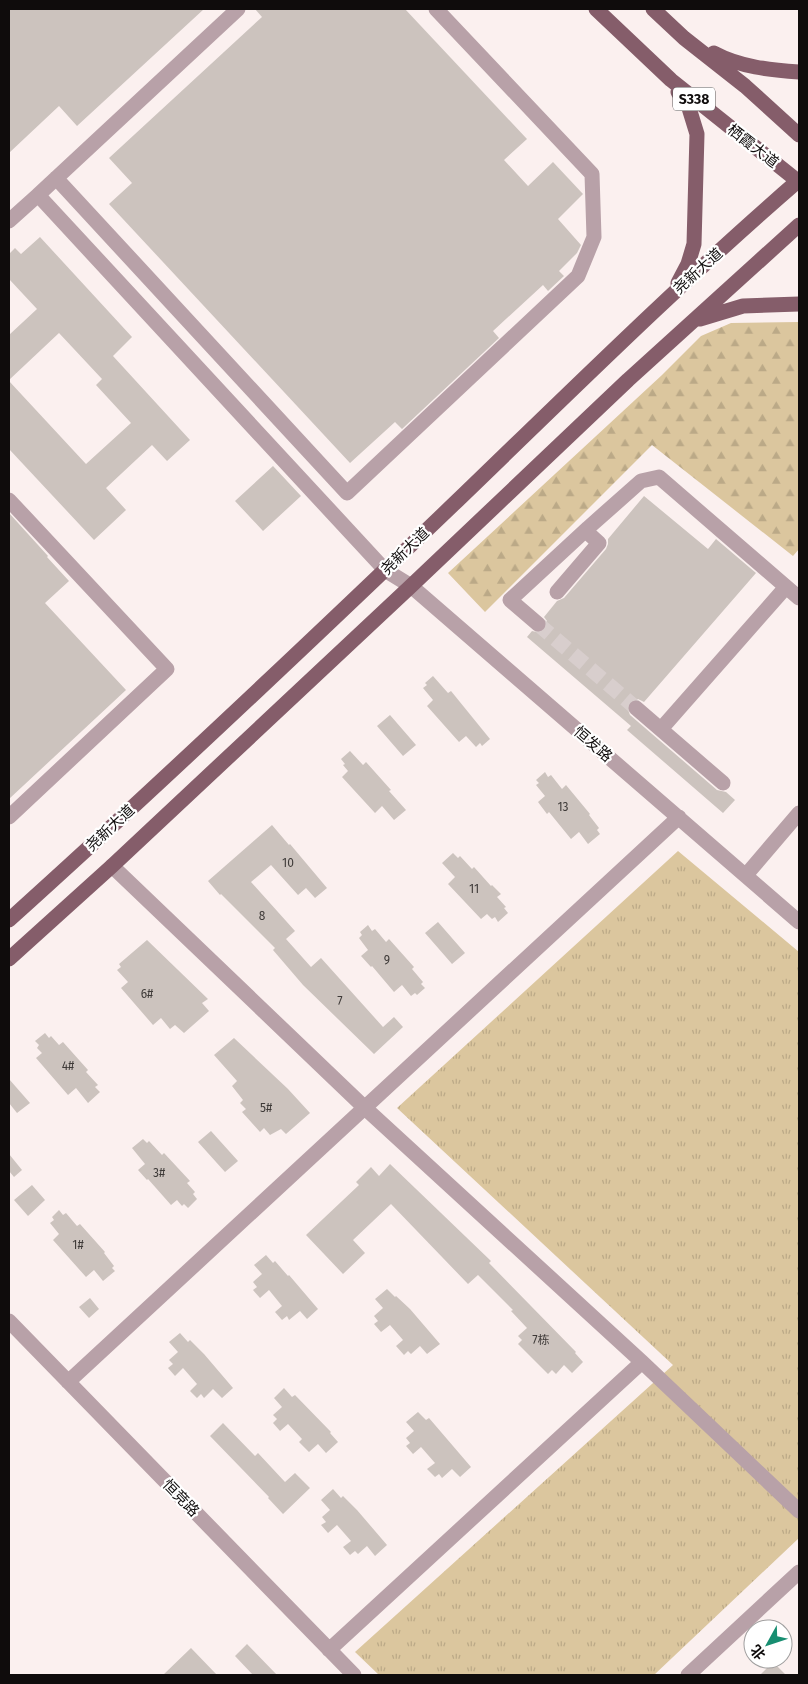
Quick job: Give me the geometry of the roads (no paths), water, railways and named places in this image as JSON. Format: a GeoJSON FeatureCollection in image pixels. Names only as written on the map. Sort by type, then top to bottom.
{"type":"FeatureCollection","features":[{"type":"Feature","properties":{"kind":"main road","name":"栖霞大道"},"geometry":{"type":"LineString","coordinates":[[596,9],[670,80],[799,181]]}},
{"type":"Feature","properties":{"kind":"main road","name":"S338"},"geometry":{"type":"LineString","coordinates":[[653,9],[684,38],[745,86],[799,135]]}},
{"type":"Feature","properties":{"kind":"main road"},"geometry":{"type":"LineString","coordinates":[[684,38],[728,61],[766,70],[799,72]]}},
{"type":"Feature","properties":{"kind":"main road"},"geometry":{"type":"LineString","coordinates":[[670,80],[689,108],[697,134],[694,244],[688,264],[672,294]]}},
{"type":"Feature","properties":{"kind":"main road","name":"尧新大道"},"geometry":{"type":"LineString","coordinates":[[9,920],[91,846],[385,570],[672,294],[799,181]]}},
{"type":"Feature","properties":{"kind":"main road","name":"尧新大道"},"geometry":{"type":"LineString","coordinates":[[9,959],[112,866],[628,380],[799,225]]}},
{"type":"Feature","properties":{"kind":"main road"},"geometry":{"type":"LineString","coordinates":[[696,320],[743,306],[799,304]]}},
{"type":"Feature","properties":{"kind":"street"},"geometry":{"type":"LineString","coordinates":[[9,221],[238,9]]}},
{"type":"Feature","properties":{"kind":"street"},"geometry":{"type":"LineString","coordinates":[[56,178],[347,493],[578,276],[594,237],[592,174],[436,9]]}},
{"type":"Feature","properties":{"kind":"street","name":"恒发路"},"geometry":{"type":"LineString","coordinates":[[38,194],[385,570],[411,586],[799,922]]}},
{"type":"Feature","properties":{"kind":"street"},"geometry":{"type":"LineString","coordinates":[[538,624],[510,600],[641,481],[659,477],[799,598]]}},
{"type":"Feature","properties":{"kind":"street"},"geometry":{"type":"LineString","coordinates":[[9,500],[166,669],[9,816]]}},
{"type":"Feature","properties":{"kind":"street"},"geometry":{"type":"LineString","coordinates":[[558,592],[599,543],[588,533],[588,528]]}},
{"type":"Feature","properties":{"kind":"street"},"geometry":{"type":"LineString","coordinates":[[661,729],[786,587]]}},
{"type":"Feature","properties":{"kind":"street"},"geometry":{"type":"LineString","coordinates":[[636,708],[723,782]]}},
{"type":"Feature","properties":{"kind":"street"},"geometry":{"type":"LineString","coordinates":[[746,875],[799,813]]}},
{"type":"Feature","properties":{"kind":"street"},"geometry":{"type":"LineString","coordinates":[[68,1382],[679,817]]}},
{"type":"Feature","properties":{"kind":"street"},"geometry":{"type":"LineString","coordinates":[[112,866],[365,1108],[642,1362],[799,1512]]}},
{"type":"Feature","properties":{"kind":"street","name":"恒竞路"},"geometry":{"type":"LineString","coordinates":[[9,1322],[354,1675]]}},
{"type":"Feature","properties":{"kind":"street"},"geometry":{"type":"LineString","coordinates":[[329,1650],[642,1362]]}},
{"type":"Feature","properties":{"kind":"street"},"geometry":{"type":"LineString","coordinates":[[688,1675],[799,1572]]}},
{"type":"Feature","properties":{"kind":"tunnel"},"geometry":{"type":"LineString","coordinates":[[538,624],[636,708]]}}]}
